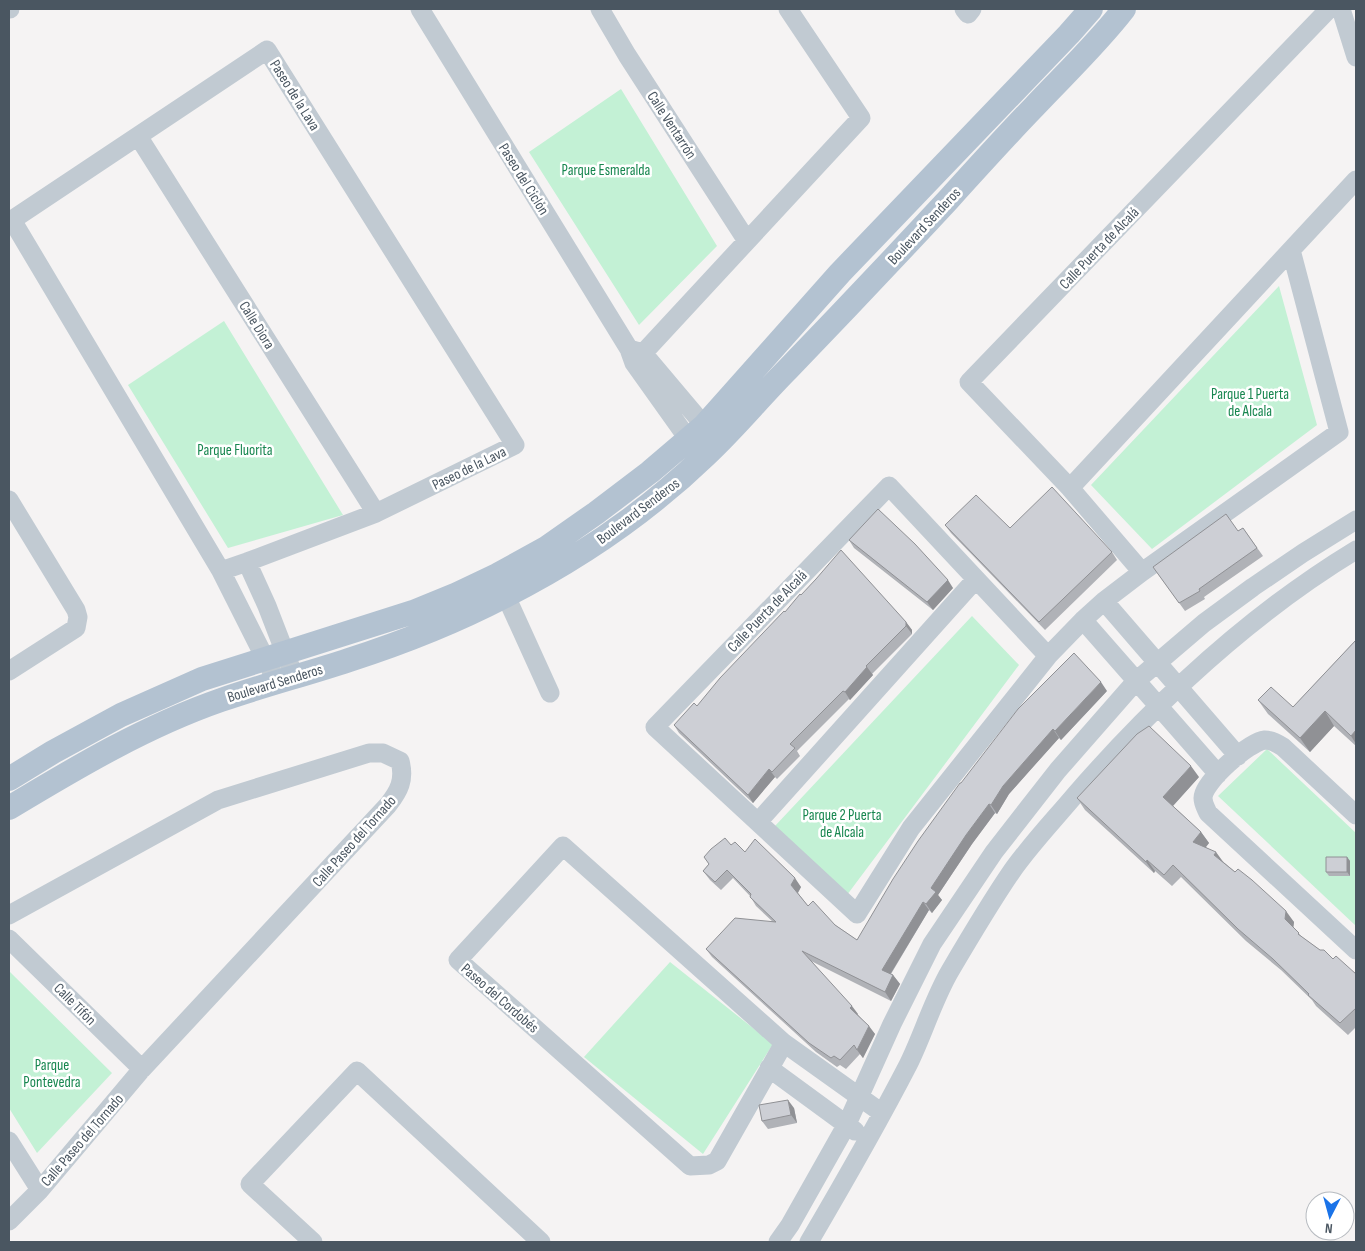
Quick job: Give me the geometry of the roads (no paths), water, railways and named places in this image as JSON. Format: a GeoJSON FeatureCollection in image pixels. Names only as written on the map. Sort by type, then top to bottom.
{"type":"FeatureCollection","features":[{"type":"Feature","properties":{"kind":"main road","name":"Boulevard Senderos"},"geometry":{"type":"LineString","coordinates":[[9,780],[53,752],[121,715],[202,679],[413,612],[457,594],[502,585],[555,569],[612,532],[664,493],[840,273],[1091,9]]}},
{"type":"Feature","properties":{"kind":"main road","name":"Boulevard Senderos"},"geometry":{"type":"LineString","coordinates":[[9,808],[103,753],[158,725],[219,701],[350,660],[435,629],[502,585],[546,548],[650,472],[703,442],[757,400],[879,275],[1032,108],[1105,33],[1124,9]]}},
{"type":"Feature","properties":{"kind":"main road"},"geometry":{"type":"LineString","coordinates":[[1014,90],[1032,108]]}},
{"type":"Feature","properties":{"kind":"main road"},"geometry":{"type":"LineString","coordinates":[[650,472],[664,493]]}},
{"type":"Feature","properties":{"kind":"street","name":"Paseo del Ciclón"},"geometry":{"type":"LineString","coordinates":[[420,9],[635,355],[703,442]]}},
{"type":"Feature","properties":{"kind":"street","name":"Calle Ventarrón"},"geometry":{"type":"LineString","coordinates":[[600,9],[627,55],[747,241]]}},
{"type":"Feature","properties":{"kind":"street"},"geometry":{"type":"LineString","coordinates":[[635,355],[747,241],[861,118],[788,9]]}},
{"type":"Feature","properties":{"kind":"street"},"geometry":{"type":"LineString","coordinates":[[964,9],[968,14],[972,9]]}},
{"type":"Feature","properties":{"kind":"street","name":"Calle Puerta de Alcalá"},"geometry":{"type":"LineString","coordinates":[[1142,572],[1070,488],[970,382],[1329,9]]}},
{"type":"Feature","properties":{"kind":"street"},"geometry":{"type":"LineString","coordinates":[[1341,9],[1356,56]]}},
{"type":"Feature","properties":{"kind":"street","name":"Paseo de la Lava"},"geometry":{"type":"LineString","coordinates":[[221,571],[376,513],[515,445],[267,50],[12,220],[221,571],[275,655]]}},
{"type":"Feature","properties":{"kind":"street","name":"Calle Diora"},"geometry":{"type":"LineString","coordinates":[[138,136],[376,513]]}},
{"type":"Feature","properties":{"kind":"street"},"geometry":{"type":"LineString","coordinates":[[1070,488],[1356,180]]}},
{"type":"Feature","properties":{"kind":"street","name":"Calle Puerta de Alcalá"},"geometry":{"type":"LineString","coordinates":[[1048,656],[889,486],[655,726],[857,914],[911,828],[1048,656],[1083,620],[1142,572],[1339,432],[1291,250]]}},
{"type":"Feature","properties":{"kind":"street"},"geometry":{"type":"LineString","coordinates":[[9,500],[76,610],[78,617],[76,628],[9,671]]}},
{"type":"Feature","properties":{"kind":"street"},"geometry":{"type":"LineString","coordinates":[[778,1242],[790,1225],[847,1124],[892,1024],[932,944],[994,852],[1058,770],[1136,681],[1157,662],[1253,587],[1356,520]]}},
{"type":"Feature","properties":{"kind":"street"},"geometry":{"type":"LineString","coordinates":[[809,1242],[909,1062],[949,974],[1013,870],[1107,759],[1178,687],[1240,631],[1292,591],[1356,550]]}},
{"type":"Feature","properties":{"kind":"street","name":"Paseo de la Lava"},"geometry":{"type":"LineString","coordinates":[[247,562],[275,655],[285,679]]}},
{"type":"Feature","properties":{"kind":"street"},"geometry":{"type":"LineString","coordinates":[[758,822],[976,579]]}},
{"type":"Feature","properties":{"kind":"street"},"geometry":{"type":"LineString","coordinates":[[502,585],[550,693]]}},
{"type":"Feature","properties":{"kind":"street"},"geometry":{"type":"LineString","coordinates":[[1104,601],[1238,756]]}},
{"type":"Feature","properties":{"kind":"street"},"geometry":{"type":"LineString","coordinates":[[1083,620],[1218,774]]}},
{"type":"Feature","properties":{"kind":"street"},"geometry":{"type":"LineString","coordinates":[[1356,815],[1283,747],[1276,742],[1266,740],[1259,742],[1238,756],[1218,774],[1204,792],[1204,805],[1208,813],[1356,950]]}},
{"type":"Feature","properties":{"kind":"street","name":"Calle Paseo del Tornado"},"geometry":{"type":"LineString","coordinates":[[9,914],[218,800],[369,753],[383,753],[400,761],[403,780],[398,793],[388,805],[142,1070],[40,1190],[9,1141]]}},
{"type":"Feature","properties":{"kind":"street","name":"Paseo del Cordobés"},"geometry":{"type":"LineString","coordinates":[[563,846],[784,1043],[717,1161],[708,1165],[690,1166],[458,960],[563,846]]}},
{"type":"Feature","properties":{"kind":"street","name":"Calle Tifón"},"geometry":{"type":"LineString","coordinates":[[9,939],[142,1070]]}},
{"type":"Feature","properties":{"kind":"street"},"geometry":{"type":"LineString","coordinates":[[784,1043],[882,1113]]}},
{"type":"Feature","properties":{"kind":"street"},"geometry":{"type":"LineString","coordinates":[[770,1068],[867,1140]]}},
{"type":"Feature","properties":{"kind":"street"},"geometry":{"type":"LineString","coordinates":[[313,1242],[250,1184],[356,1071],[541,1242]]}},
{"type":"Feature","properties":{"kind":"street"},"geometry":{"type":"LineString","coordinates":[[9,1221],[40,1190]]}},
{"type":"Feature","properties":{"kind":"park label","name":"Parque Esmeralda"},"geometry":{"type":"Point","coordinates":[606,170]}},
{"type":"Feature","properties":{"kind":"park label","name":"Parque 1 Puerta de Alcala"},"geometry":{"type":"Point","coordinates":[1250,402]}},
{"type":"Feature","properties":{"kind":"park label","name":"Parque Fluorita"},"geometry":{"type":"Point","coordinates":[235,450]}},
{"type":"Feature","properties":{"kind":"park label","name":"Parque 2 Puerta de Alcala"},"geometry":{"type":"Point","coordinates":[842,824]}},
{"type":"Feature","properties":{"kind":"park label","name":"Parque Pontevedra"},"geometry":{"type":"Point","coordinates":[52,1074]}}]}
